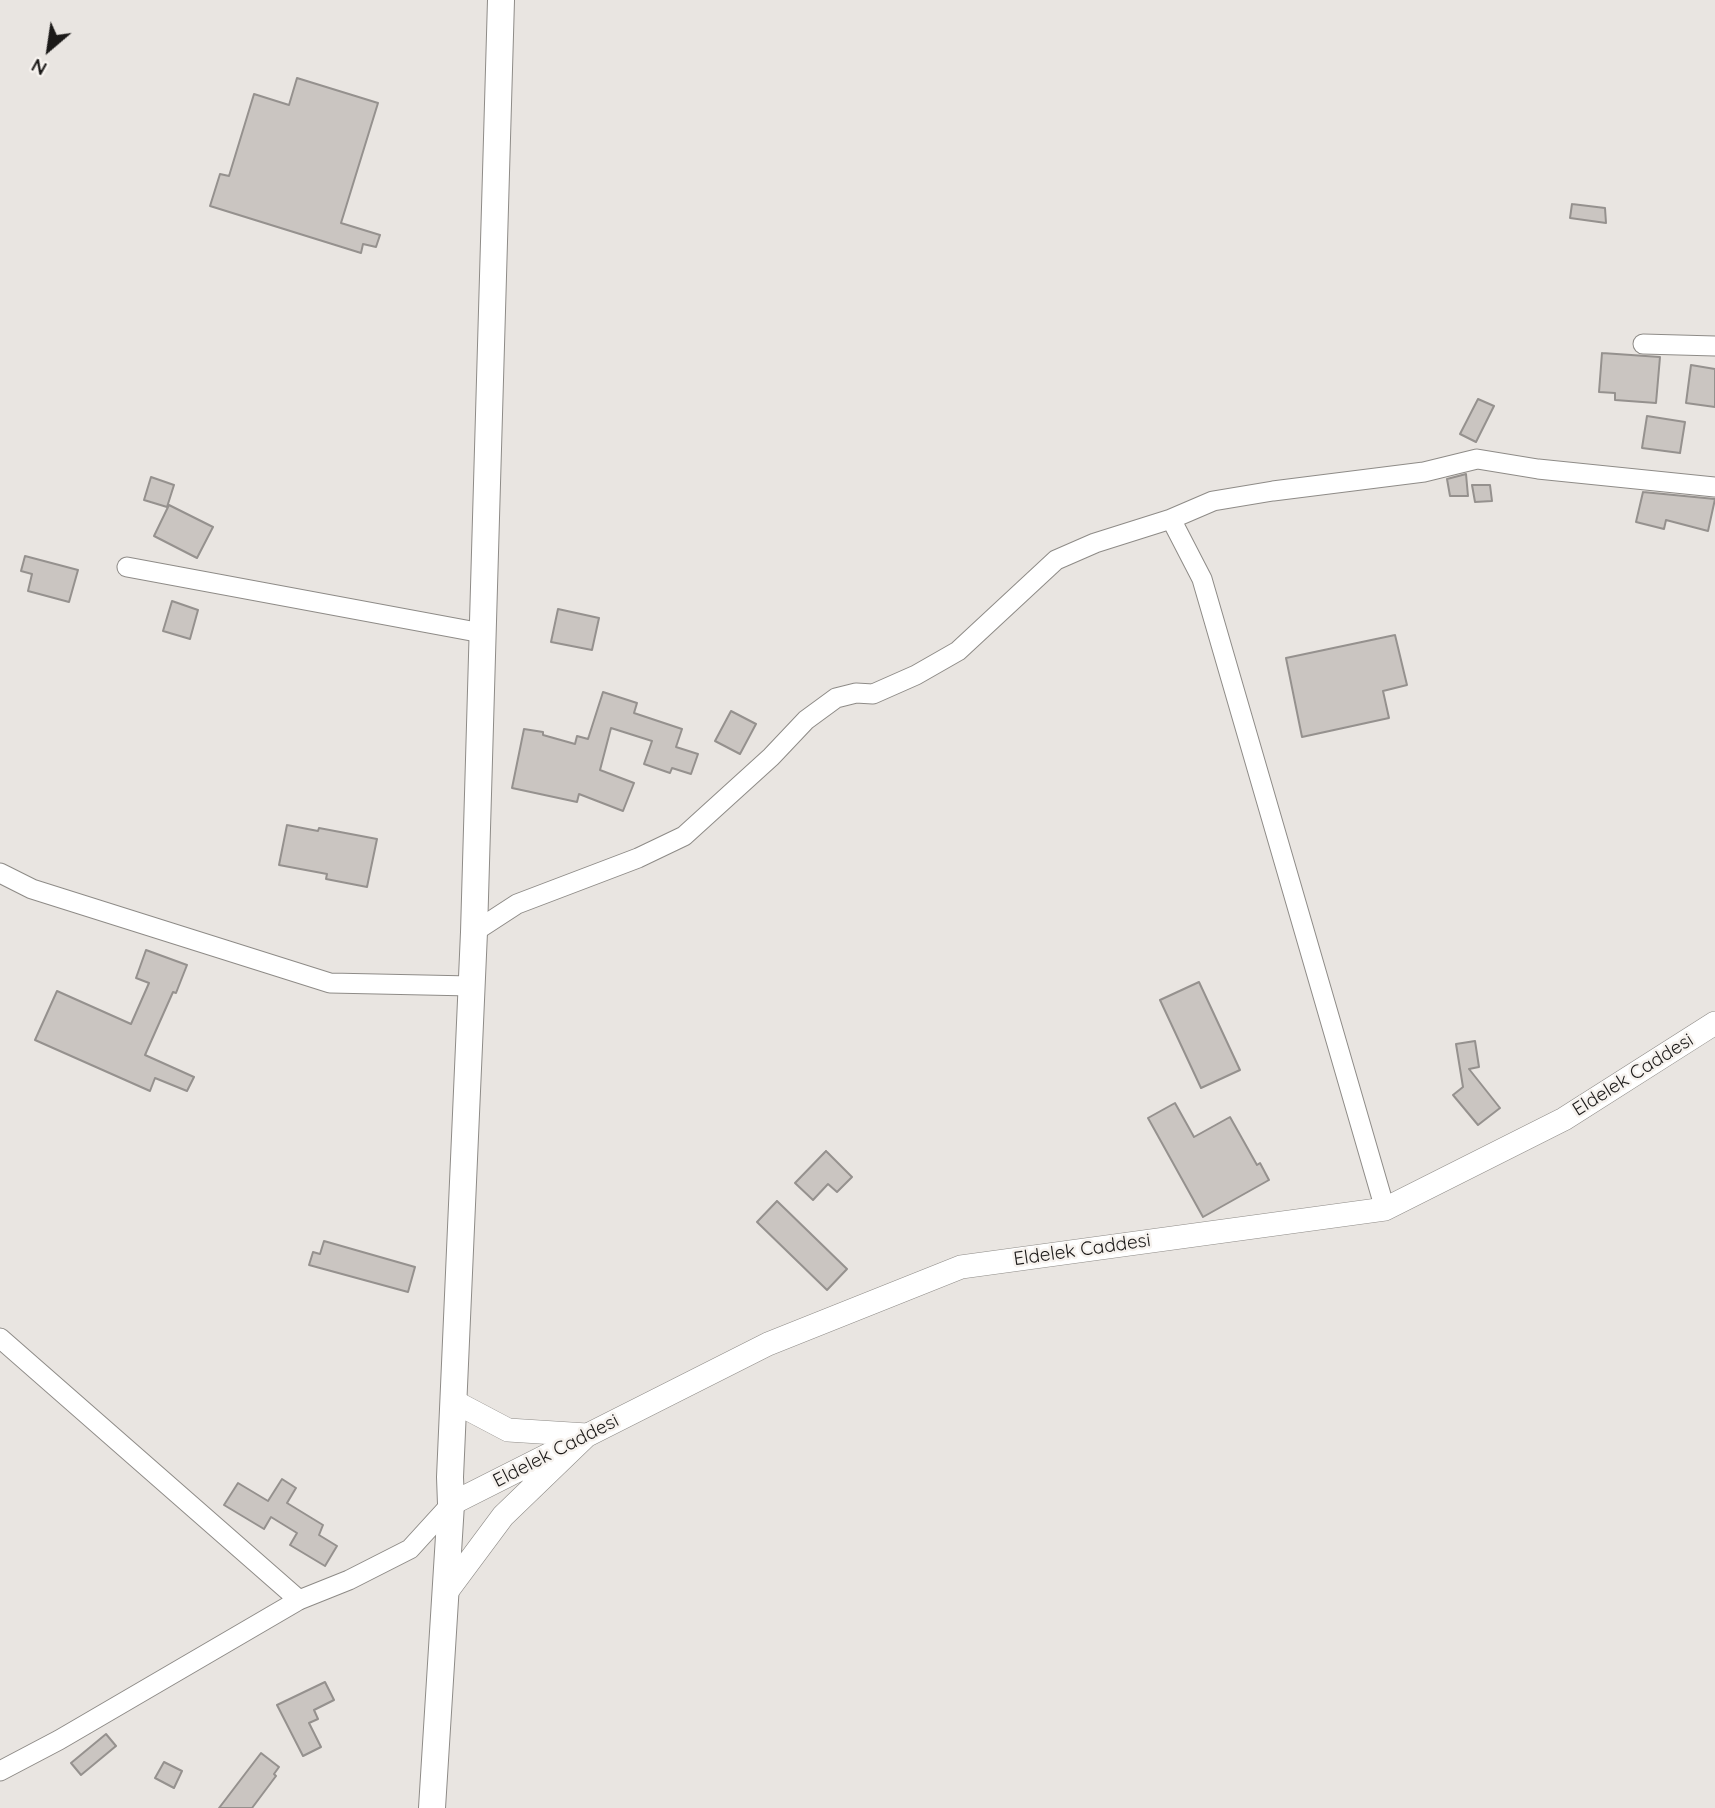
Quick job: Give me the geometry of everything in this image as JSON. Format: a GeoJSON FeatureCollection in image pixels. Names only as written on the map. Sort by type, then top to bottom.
{"type":"FeatureCollection","features":[{"type":"Feature","properties":{"kind":"main road"},"geometry":{"type":"LineString","coordinates":[[432,1808],[451,1504],[453,1401],[474,932],[500,0]]}},
{"type":"Feature","properties":{"kind":"street"},"geometry":{"type":"LineString","coordinates":[[1643,344],[1715,346]]}},
{"type":"Feature","properties":{"kind":"street"},"geometry":{"type":"LineString","coordinates":[[474,932],[517,904],[638,858],[684,836],[771,757],[806,720],[836,698],[856,692],[873,694],[916,675],[958,651],[1056,560],[1095,543],[1171,519],[1213,500],[1424,472],[1477,459],[1538,469],[1715,487]]}},
{"type":"Feature","properties":{"kind":"street"},"geometry":{"type":"LineString","coordinates":[[1171,519],[1202,579],[1385,1209]]}},
{"type":"Feature","properties":{"kind":"street"},"geometry":{"type":"LineString","coordinates":[[127,567],[482,633]]}},
{"type":"Feature","properties":{"kind":"street"},"geometry":{"type":"LineString","coordinates":[[0,873],[32,889],[330,983],[471,986]]}},
{"type":"Feature","properties":{"kind":"street","name":"Eldelek Caddesi"},"geometry":{"type":"LineString","coordinates":[[451,1504],[768,1344],[961,1267],[1385,1209],[1564,1119],[1715,1023]]}},
{"type":"Feature","properties":{"kind":"street"},"geometry":{"type":"LineString","coordinates":[[0,1338],[299,1601]]}},
{"type":"Feature","properties":{"kind":"street"},"geometry":{"type":"LineString","coordinates":[[453,1401],[508,1430],[587,1435]]}},
{"type":"Feature","properties":{"kind":"street"},"geometry":{"type":"LineString","coordinates":[[446,1594],[503,1516],[587,1435]]}},
{"type":"Feature","properties":{"kind":"street"},"geometry":{"type":"LineString","coordinates":[[0,1771],[59,1740],[299,1601],[349,1580],[410,1549],[451,1504]]}},
{"type":"Feature","properties":{"kind":"building"},"geometry":{"type":"Polygon","coordinates":[[[297,78],[378,103],[341,223],[380,235],[376,247],[363,244],[361,253],[210,206],[220,174],[229,176],[254,94],[289,105],[297,78]]]}},
{"type":"Feature","properties":{"kind":"building"},"geometry":{"type":"Polygon","coordinates":[[[1572,204],[1605,208],[1606,223],[1570,218],[1572,204]]]}},
{"type":"Feature","properties":{"kind":"building"},"geometry":{"type":"Polygon","coordinates":[[[1602,353],[1660,357],[1656,403],[1615,400],[1615,393],[1599,392],[1602,353]]]}},
{"type":"Feature","properties":{"kind":"building"},"geometry":{"type":"Polygon","coordinates":[[[1691,365],[1715,369],[1715,407],[1686,403],[1691,365]]]}},
{"type":"Feature","properties":{"kind":"building"},"geometry":{"type":"Polygon","coordinates":[[[1478,399],[1494,406],[1476,442],[1460,434],[1478,399]]]}},
{"type":"Feature","properties":{"kind":"building"},"geometry":{"type":"Polygon","coordinates":[[[1647,416],[1685,422],[1680,453],[1642,448],[1647,416]]]}},
{"type":"Feature","properties":{"kind":"building"},"geometry":{"type":"Polygon","coordinates":[[[1466,474],[1468,496],[1450,496],[1447,479],[1466,474]]]}},
{"type":"Feature","properties":{"kind":"building"},"geometry":{"type":"Polygon","coordinates":[[[151,477],[174,485],[167,507],[144,500],[151,477]]]}},
{"type":"Feature","properties":{"kind":"building"},"geometry":{"type":"Polygon","coordinates":[[[1472,485],[1490,485],[1492,501],[1475,502],[1472,485]]]}},
{"type":"Feature","properties":{"kind":"building"},"geometry":{"type":"Polygon","coordinates":[[[1643,492],[1715,499],[1708,531],[1666,520],[1664,529],[1636,522],[1643,492]]]}},
{"type":"Feature","properties":{"kind":"building"},"geometry":{"type":"Polygon","coordinates":[[[169,505],[213,527],[197,558],[154,536],[169,505]]]}},
{"type":"Feature","properties":{"kind":"building"},"geometry":{"type":"Polygon","coordinates":[[[25,556],[78,570],[69,602],[28,591],[32,574],[21,571],[25,556]]]}},
{"type":"Feature","properties":{"kind":"building"},"geometry":{"type":"Polygon","coordinates":[[[172,601],[198,610],[190,639],[163,631],[172,601]]]}},
{"type":"Feature","properties":{"kind":"building"},"geometry":{"type":"Polygon","coordinates":[[[558,609],[599,618],[592,650],[551,642],[558,609]]]}},
{"type":"Feature","properties":{"kind":"building"},"geometry":{"type":"Polygon","coordinates":[[[1395,635],[1407,685],[1383,691],[1389,718],[1302,737],[1286,658],[1395,635]]]}},
{"type":"Feature","properties":{"kind":"building"},"geometry":{"type":"Polygon","coordinates":[[[603,692],[637,703],[634,713],[682,729],[676,747],[698,754],[691,774],[672,768],[670,773],[644,764],[652,741],[611,728],[600,770],[634,783],[623,811],[579,794],[577,802],[512,788],[524,729],[543,732],[543,735],[575,744],[577,736],[588,739],[603,692]]]}},
{"type":"Feature","properties":{"kind":"building"},"geometry":{"type":"Polygon","coordinates":[[[731,711],[756,724],[740,754],[715,741],[731,711]]]}},
{"type":"Feature","properties":{"kind":"building"},"geometry":{"type":"Polygon","coordinates":[[[287,825],[377,839],[367,887],[326,879],[327,874],[279,865],[287,825]]]}},
{"type":"Feature","properties":{"kind":"building"},"geometry":{"type":"Polygon","coordinates":[[[146,950],[187,965],[145,1055],[194,1077],[187,1091],[155,1078],[150,1091],[35,1040],[57,991],[131,1024],[149,983],[136,978],[146,950]]]}},
{"type":"Feature","properties":{"kind":"building"},"geometry":{"type":"Polygon","coordinates":[[[1199,982],[1240,1070],[1201,1088],[1160,1000],[1199,982]]]}},
{"type":"Feature","properties":{"kind":"building"},"geometry":{"type":"Polygon","coordinates":[[[1475,1041],[1479,1067],[1469,1069],[1500,1108],[1478,1125],[1453,1095],[1463,1087],[1456,1044],[1475,1041]]]}},
{"type":"Feature","properties":{"kind":"building"},"geometry":{"type":"Polygon","coordinates":[[[1175,1103],[1194,1137],[1230,1117],[1257,1165],[1260,1163],[1269,1180],[1203,1217],[1148,1118],[1175,1103]]]}},
{"type":"Feature","properties":{"kind":"building"},"geometry":{"type":"Polygon","coordinates":[[[826,1151],[852,1177],[837,1192],[828,1184],[813,1200],[795,1183],[826,1151]]]}},
{"type":"Feature","properties":{"kind":"building"},"geometry":{"type":"Polygon","coordinates":[[[777,1201],[847,1269],[827,1290],[757,1222],[777,1201]]]}},
{"type":"Feature","properties":{"kind":"building"},"geometry":{"type":"Polygon","coordinates":[[[324,1241],[415,1267],[408,1292],[309,1265],[313,1252],[320,1254],[324,1241]]]}},
{"type":"Feature","properties":{"kind":"building"},"geometry":{"type":"Polygon","coordinates":[[[282,1479],[296,1488],[287,1503],[323,1525],[319,1535],[337,1546],[325,1566],[290,1545],[297,1533],[271,1517],[264,1529],[224,1505],[238,1483],[268,1501],[282,1479]]]}},
{"type":"Feature","properties":{"kind":"building"},"geometry":{"type":"Polygon","coordinates":[[[325,1682],[334,1700],[314,1710],[318,1719],[309,1723],[321,1747],[303,1756],[277,1705],[325,1682]]]}},
{"type":"Feature","properties":{"kind":"building"},"geometry":{"type":"Polygon","coordinates":[[[106,1734],[116,1746],[81,1775],[71,1763],[106,1734]]]}},
{"type":"Feature","properties":{"kind":"building"},"geometry":{"type":"Polygon","coordinates":[[[261,1753],[279,1767],[274,1774],[276,1776],[252,1808],[219,1808],[261,1753]]]}},
{"type":"Feature","properties":{"kind":"building"},"geometry":{"type":"Polygon","coordinates":[[[164,1762],[182,1771],[174,1788],[155,1778],[164,1762]]]}}]}
